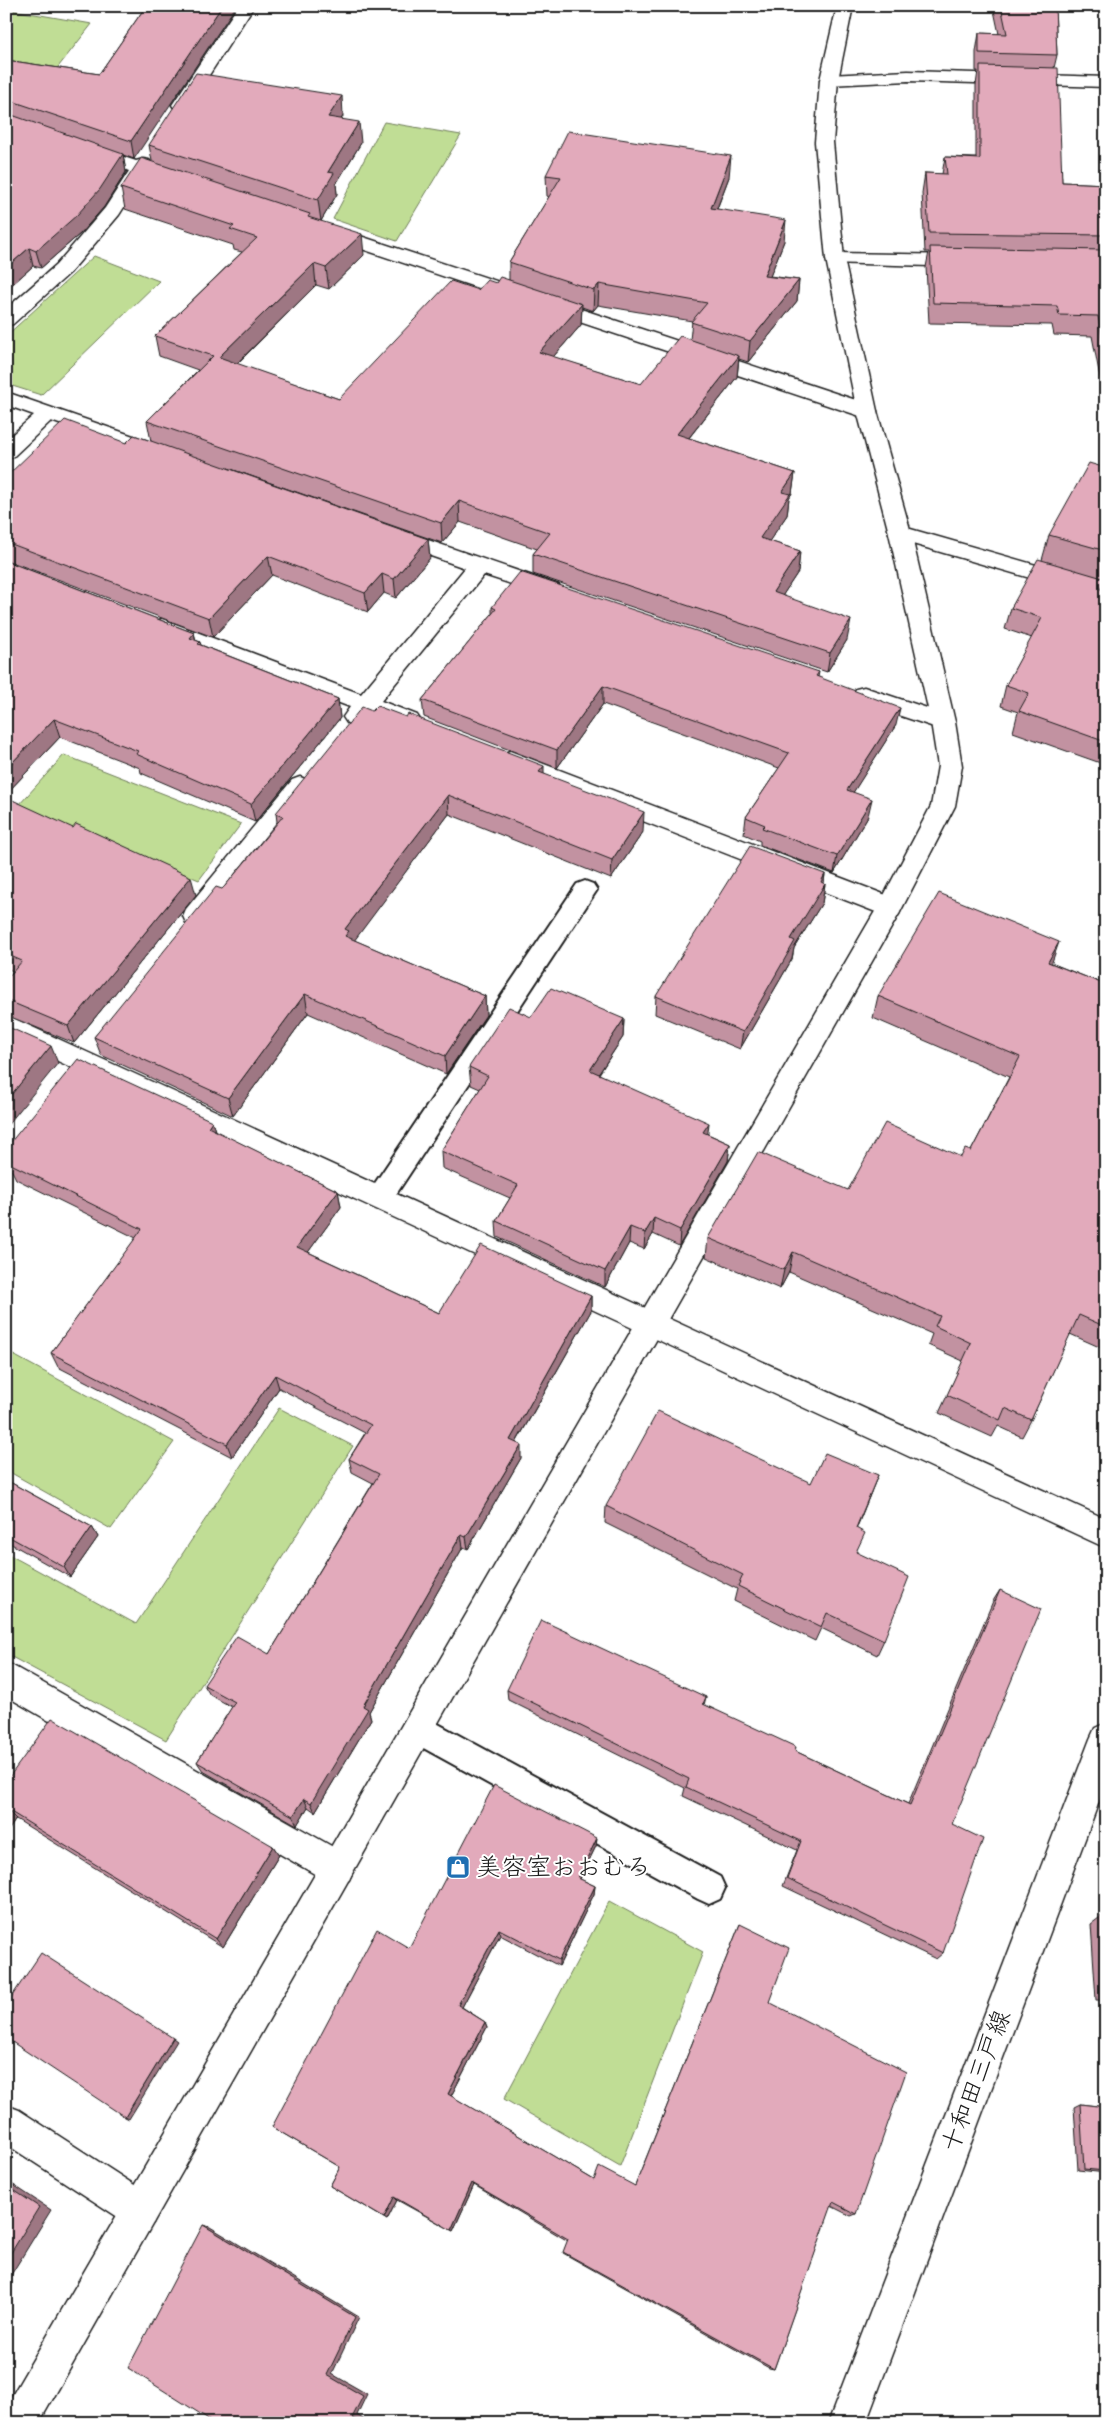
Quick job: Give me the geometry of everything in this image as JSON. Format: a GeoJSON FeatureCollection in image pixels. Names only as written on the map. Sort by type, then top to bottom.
{"type":"FeatureCollection","features":[{"type":"Feature","properties":{"kind":"street"},"geometry":{"type":"LineString","coordinates":[[172,120],[246,6]]}},
{"type":"Feature","properties":{"kind":"street"},"geometry":{"type":"LineString","coordinates":[[18,2423],[890,908],[943,806],[950,766],[943,722],[900,533],[867,410],[835,259],[824,142],[829,80],[845,6]]}},
{"type":"Feature","properties":{"kind":"street"},"geometry":{"type":"LineString","coordinates":[[829,80],[908,76],[1106,82]]}},
{"type":"Feature","properties":{"kind":"street"},"geometry":{"type":"LineString","coordinates":[[74,145],[187,185]]}},
{"type":"Feature","properties":{"kind":"street"},"geometry":{"type":"LineString","coordinates":[[6,320],[63,269],[112,212],[150,153]]}},
{"type":"Feature","properties":{"kind":"street"},"geometry":{"type":"LineString","coordinates":[[310,226],[867,410]]}},
{"type":"Feature","properties":{"kind":"street"},"geometry":{"type":"LineString","coordinates":[[835,259],[980,261]]}},
{"type":"Feature","properties":{"kind":"street"},"geometry":{"type":"LineString","coordinates":[[6,398],[179,459]]}},
{"type":"Feature","properties":{"kind":"street"},"geometry":{"type":"LineString","coordinates":[[6,452],[48,413]]}},
{"type":"Feature","properties":{"kind":"street"},"geometry":{"type":"LineString","coordinates":[[376,529],[574,598]]}},
{"type":"Feature","properties":{"kind":"street"},"geometry":{"type":"LineString","coordinates":[[900,533],[1106,593]]}},
{"type":"Feature","properties":{"kind":"street"},"geometry":{"type":"LineString","coordinates":[[341,735],[479,566]]}},
{"type":"Feature","properties":{"kind":"street"},"geometry":{"type":"LineString","coordinates":[[144,620],[430,729]]}},
{"type":"Feature","properties":{"kind":"street"},"geometry":{"type":"LineString","coordinates":[[848,690],[943,722]]}},
{"type":"Feature","properties":{"kind":"street"},"geometry":{"type":"LineString","coordinates":[[485,751],[890,908]]}},
{"type":"Feature","properties":{"kind":"street"},"geometry":{"type":"LineString","coordinates":[[179,935],[316,766]]}},
{"type":"Feature","properties":{"kind":"street"},"geometry":{"type":"LineString","coordinates":[[6,1025],[86,1051],[380,1197],[1106,1534]]}},
{"type":"Feature","properties":{"kind":"street"},"geometry":{"type":"LineString","coordinates":[[62,1081],[86,1051]]}},
{"type":"Feature","properties":{"kind":"street"},"geometry":{"type":"LineString","coordinates":[[6,1678],[337,1868]]}},
{"type":"Feature","properties":{"kind":"street","name":"十和田三戸線"},"geometry":{"type":"LineString","coordinates":[[847,2423],[1106,1739]]}},
{"type":"Feature","properties":{"kind":"street"},"geometry":{"type":"LineString","coordinates":[[6,2123],[140,2210]]}},
{"type":"Feature","properties":{"kind":"lane"},"geometry":{"type":"LineString","coordinates":[[380,1197],[585,890]]}},
{"type":"Feature","properties":{"kind":"lane"},"geometry":{"type":"LineString","coordinates":[[418,1728],[709,1888]]}},
{"type":"Feature","properties":{"kind":"green space"},"geometry":{"type":"Polygon","coordinates":[[[6,9],[92,24],[51,76],[6,69],[6,9]]]}},
{"type":"Feature","properties":{"kind":"green space"},"geometry":{"type":"Polygon","coordinates":[[[384,122],[461,135],[397,241],[333,219],[384,122]]]}},
{"type":"Feature","properties":{"kind":"green space"},"geometry":{"type":"Polygon","coordinates":[[[94,256],[159,281],[41,395],[6,384],[6,336],[94,256]]]}},
{"type":"Feature","properties":{"kind":"green space"},"geometry":{"type":"Polygon","coordinates":[[[64,755],[241,824],[199,880],[18,806],[64,755]]]}},
{"type":"Feature","properties":{"kind":"green space"},"geometry":{"type":"Polygon","coordinates":[[[6,1351],[174,1442],[111,1529],[6,1470],[6,1351]]]}},
{"type":"Feature","properties":{"kind":"green space"},"geometry":{"type":"Polygon","coordinates":[[[279,1408],[353,1446],[166,1740],[6,1654],[6,1553],[136,1624],[279,1408]]]}},
{"type":"Feature","properties":{"kind":"green space"},"geometry":{"type":"Polygon","coordinates":[[[609,1901],[703,1952],[620,2166],[504,2099],[609,1901]]]}},
{"type":"Feature","properties":{"kind":"building"},"geometry":{"type":"Polygon","coordinates":[[[146,6],[222,6],[131,141],[6,99],[6,60],[99,74],[146,6]]]}},
{"type":"Feature","properties":{"kind":"building"},"geometry":{"type":"Polygon","coordinates":[[[1001,6],[1055,6],[1057,55],[979,53],[979,33],[1007,34],[1001,6]]]}},
{"type":"Feature","properties":{"kind":"building"},"geometry":{"type":"Polygon","coordinates":[[[980,66],[1058,68],[1062,182],[1106,184],[1106,235],[929,233],[925,173],[947,174],[945,157],[980,159],[980,66]]]}},
{"type":"Feature","properties":{"kind":"building"},"geometry":{"type":"Polygon","coordinates":[[[196,73],[342,96],[328,117],[359,122],[328,172],[334,173],[318,200],[149,145],[196,73]]]}},
{"type":"Feature","properties":{"kind":"building"},"geometry":{"type":"Polygon","coordinates":[[[6,113],[123,154],[100,189],[77,215],[36,251],[29,248],[6,268],[6,113]]]}},
{"type":"Feature","properties":{"kind":"building"},"geometry":{"type":"Polygon","coordinates":[[[568,131],[731,156],[711,208],[786,220],[764,276],[799,280],[750,341],[691,322],[707,303],[599,284],[594,290],[509,262],[561,177],[546,175],[568,131]]]}},
{"type":"Feature","properties":{"kind":"building"},"geometry":{"type":"Polygon","coordinates":[[[141,158],[310,214],[308,217],[362,234],[326,268],[314,264],[219,357],[339,399],[451,281],[478,290],[487,280],[496,283],[500,277],[582,304],[539,352],[641,384],[680,336],[739,356],[677,434],[795,473],[782,492],[790,494],[760,538],[800,551],[773,592],[851,620],[830,653],[533,554],[550,533],[459,501],[441,523],[147,421],[213,356],[155,336],[257,238],[230,229],[234,226],[121,188],[141,158]]]}},
{"type":"Feature","properties":{"kind":"building"},"geometry":{"type":"Polygon","coordinates":[[[930,247],[1106,250],[1106,359],[1098,316],[1059,315],[1057,306],[933,303],[930,247]]]}},
{"type":"Feature","properties":{"kind":"building"},"geometry":{"type":"Polygon","coordinates":[[[65,420],[126,443],[134,435],[428,539],[394,579],[382,574],[365,593],[268,556],[209,618],[6,542],[6,477],[65,420]]]}},
{"type":"Feature","properties":{"kind":"building"},"geometry":{"type":"Polygon","coordinates":[[[1089,463],[1106,468],[1106,551],[1049,535],[1089,463]]]}},
{"type":"Feature","properties":{"kind":"building"},"geometry":{"type":"Polygon","coordinates":[[[1038,559],[1106,579],[1100,589],[1106,591],[1106,742],[1019,711],[1029,693],[1006,685],[1042,618],[1011,608],[1038,559]]]}},
{"type":"Feature","properties":{"kind":"building"},"geometry":{"type":"Polygon","coordinates":[[[6,561],[194,633],[190,638],[200,642],[198,644],[338,699],[251,804],[136,754],[138,751],[54,719],[6,769],[6,561]]]}},
{"type":"Feature","properties":{"kind":"building"},"geometry":{"type":"Polygon","coordinates":[[[520,572],[819,672],[816,676],[900,708],[847,790],[872,799],[837,856],[762,828],[765,825],[746,817],[789,753],[603,686],[557,750],[422,700],[496,609],[492,607],[520,572]]]}},
{"type":"Feature","properties":{"kind":"building"},"geometry":{"type":"Polygon","coordinates":[[[377,706],[406,717],[408,714],[544,766],[539,772],[644,812],[612,860],[448,795],[345,929],[349,931],[345,936],[485,996],[445,1056],[305,994],[228,1098],[94,1037],[216,887],[222,889],[225,886],[283,816],[276,813],[362,707],[372,711],[377,706]]]}},
{"type":"Feature","properties":{"kind":"building"},"geometry":{"type":"Polygon","coordinates":[[[6,797],[73,828],[76,824],[191,877],[68,1026],[6,1000],[6,980],[22,961],[6,954],[6,797]]]}},
{"type":"Feature","properties":{"kind":"building"},"geometry":{"type":"Polygon","coordinates":[[[750,846],[825,874],[821,882],[825,884],[791,939],[795,941],[743,1032],[656,996],[750,846]]]}},
{"type":"Feature","properties":{"kind":"building"},"geometry":{"type":"Polygon","coordinates":[[[939,893],[1059,942],[1048,962],[1106,985],[1106,1327],[1079,1315],[1031,1420],[1005,1408],[1000,1420],[947,1395],[971,1343],[935,1326],[940,1316],[793,1252],[784,1270],[708,1238],[758,1152],[848,1190],[885,1123],[961,1157],[965,1149],[971,1151],[1020,1057],[878,996],[939,893]]]}},
{"type":"Feature","properties":{"kind":"building"},"geometry":{"type":"Polygon","coordinates":[[[551,988],[624,1019],[590,1070],[709,1123],[703,1132],[730,1144],[680,1230],[654,1218],[645,1233],[630,1227],[605,1271],[496,1221],[518,1185],[441,1151],[488,1076],[469,1067],[509,1007],[531,1017],[551,988]]]}},
{"type":"Feature","properties":{"kind":"building"},"geometry":{"type":"Polygon","coordinates":[[[6,1026],[51,1046],[6,1101],[6,1026]]]}},
{"type":"Feature","properties":{"kind":"building"},"geometry":{"type":"Polygon","coordinates":[[[78,1059],[212,1121],[208,1127],[338,1191],[297,1247],[439,1313],[481,1245],[591,1296],[510,1440],[521,1445],[466,1537],[461,1535],[363,1706],[368,1709],[311,1803],[304,1799],[293,1816],[197,1762],[235,1702],[204,1685],[237,1636],[269,1654],[379,1474],[349,1459],[371,1425],[275,1375],[227,1444],[51,1353],[142,1229],[9,1163],[12,1159],[6,1156],[6,1144],[10,1143],[78,1059]]]}},
{"type":"Feature","properties":{"kind":"building"},"geometry":{"type":"Polygon","coordinates":[[[658,1411],[811,1483],[825,1453],[878,1475],[856,1528],[865,1533],[856,1552],[909,1577],[884,1640],[827,1613],[821,1627],[738,1586],[743,1575],[606,1506],[658,1411]]]}},
{"type":"Feature","properties":{"kind":"building"},"geometry":{"type":"Polygon","coordinates":[[[6,1480],[92,1527],[64,1567],[6,1535],[6,1480]]]}},
{"type":"Feature","properties":{"kind":"building"},"geometry":{"type":"Polygon","coordinates":[[[1000,1590],[1041,1609],[952,1824],[983,1839],[943,1953],[787,1878],[801,1841],[686,1787],[689,1779],[507,1690],[541,1620],[706,1697],[703,1704],[796,1747],[795,1751],[910,1805],[1000,1590]]]}},
{"type":"Feature","properties":{"kind":"building"},"geometry":{"type":"Polygon","coordinates":[[[52,1718],[273,1846],[216,1939],[6,1809],[6,1774],[10,1776],[52,1718]]]}},
{"type":"Feature","properties":{"kind":"building"},"geometry":{"type":"Polygon","coordinates":[[[494,1785],[597,1838],[578,1878],[595,1886],[559,1960],[499,1929],[458,2005],[485,2022],[448,2094],[594,2180],[599,2167],[635,2186],[740,1924],[789,1948],[769,2002],[906,2072],[856,2214],[833,2202],[774,2369],[563,2252],[568,2239],[472,2183],[451,2230],[394,2197],[384,2218],[330,2186],[340,2167],[272,2127],[377,1929],[409,1948],[494,1785]]]}},
{"type":"Feature","properties":{"kind":"building"},"geometry":{"type":"Polygon","coordinates":[[[1103,1915],[1106,1916],[1106,1949],[1103,1915]]]}},
{"type":"Feature","properties":{"kind":"building"},"geometry":{"type":"Polygon","coordinates":[[[41,1953],[173,2038],[125,2117],[6,2038],[6,2005],[41,1953]]]}},
{"type":"Feature","properties":{"kind":"building"},"geometry":{"type":"Polygon","coordinates":[[[1080,2104],[1106,2107],[1106,2171],[1084,2169],[1080,2104]]]}},
{"type":"Feature","properties":{"kind":"building"},"geometry":{"type":"Polygon","coordinates":[[[6,2185],[39,2207],[6,2261],[6,2185]]]}},
{"type":"Feature","properties":{"kind":"building"},"geometry":{"type":"Polygon","coordinates":[[[203,2225],[355,2317],[327,2375],[363,2396],[352,2418],[361,2423],[209,2423],[210,2420],[128,2368],[203,2225]]]}},
{"type":"Feature","properties":{"kind":"place","name":"美容室おおむろ"},"geometry":{"type":"Point","coordinates":[458,1867]}}]}
